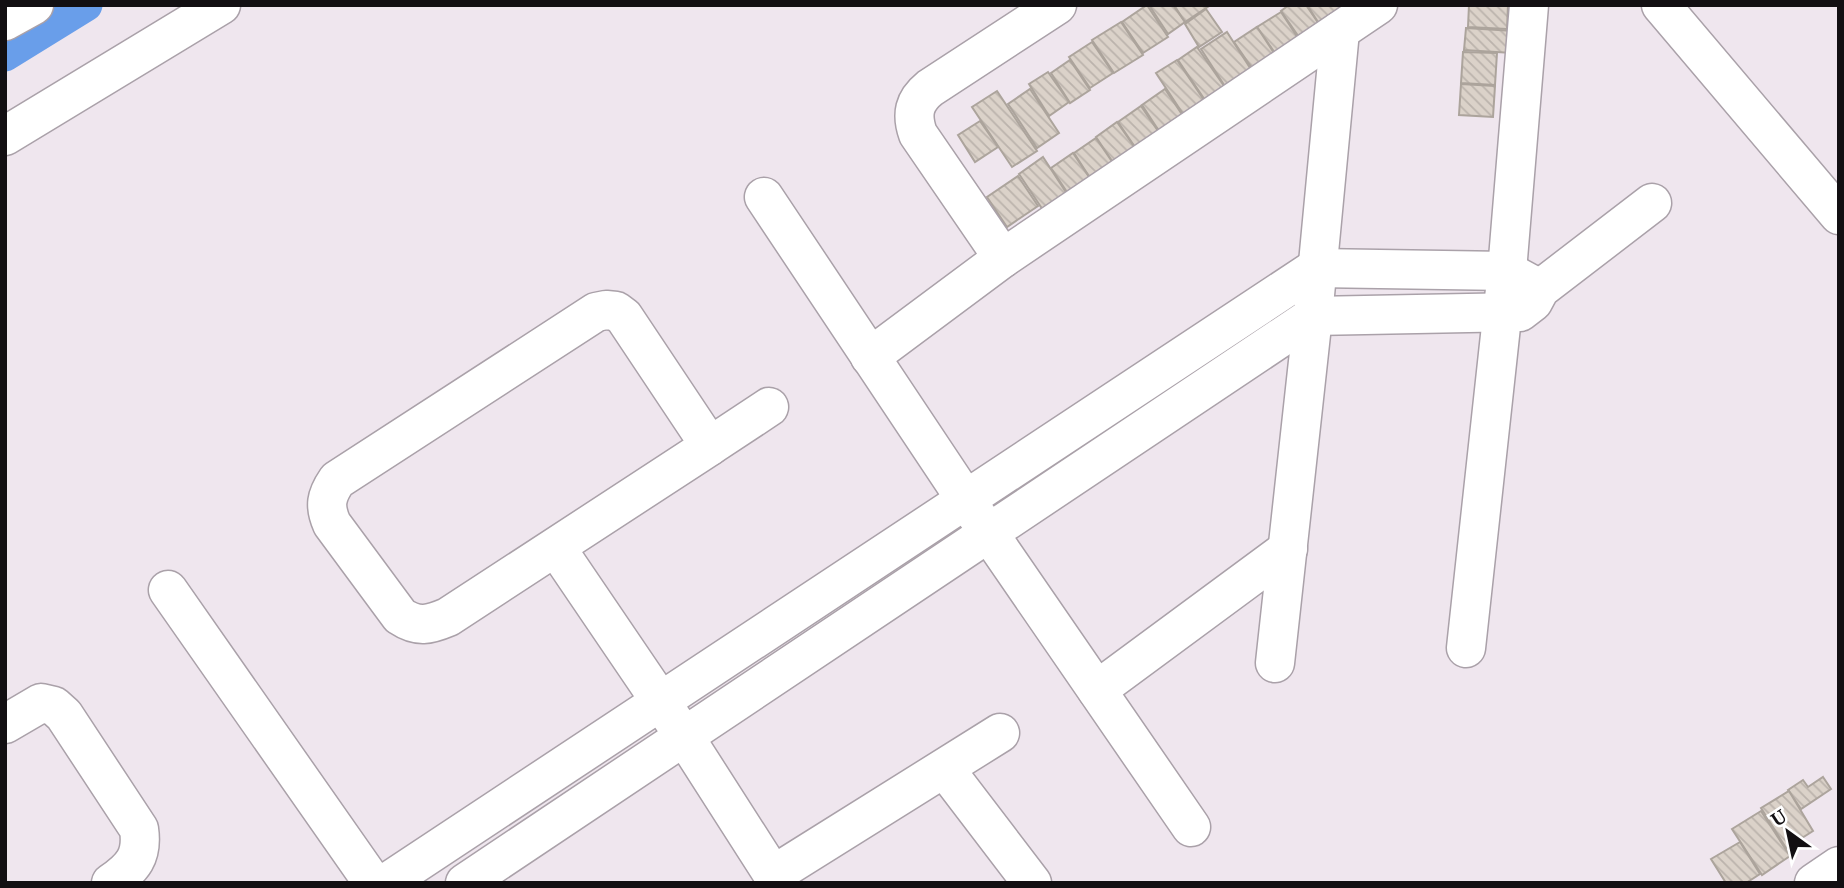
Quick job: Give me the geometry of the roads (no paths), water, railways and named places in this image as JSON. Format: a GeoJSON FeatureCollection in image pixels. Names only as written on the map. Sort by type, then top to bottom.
{"type":"FeatureCollection","features":[{"type":"Feature","properties":{"kind":"street"},"geometry":{"type":"LineString","coordinates":[[5,21],[34,5]]}},
{"type":"Feature","properties":{"kind":"street"},"geometry":{"type":"LineString","coordinates":[[5,136],[221,5]]}},
{"type":"Feature","properties":{"kind":"street"},"geometry":{"type":"LineString","coordinates":[[1003,258],[918,134],[913,120],[915,107],[930,88],[1057,5]]}},
{"type":"Feature","properties":{"kind":"street"},"geometry":{"type":"LineString","coordinates":[[870,357],[1003,258],[1378,5]]}},
{"type":"Feature","properties":{"kind":"street"},"geometry":{"type":"LineString","coordinates":[[1466,648],[1507,271],[1529,5]]}},
{"type":"Feature","properties":{"kind":"street"},"geometry":{"type":"LineString","coordinates":[[1661,5],[1839,215]]}},
{"type":"Feature","properties":{"kind":"street"},"geometry":{"type":"LineString","coordinates":[[1275,663],[1313,316],[1315,268],[1340,31]]}},
{"type":"Feature","properties":{"kind":"street"},"geometry":{"type":"LineString","coordinates":[[764,197],[988,533],[1191,827]]}},
{"type":"Feature","properties":{"kind":"street"},"geometry":{"type":"LineString","coordinates":[[465,883],[1313,316],[1501,312],[1527,308],[1540,289],[1651,203]]}},
{"type":"Feature","properties":{"kind":"street"},"geometry":{"type":"LineString","coordinates":[[386,883],[1315,268],[1507,271],[1540,289]]}},
{"type":"Feature","properties":{"kind":"street"},"geometry":{"type":"LineString","coordinates":[[710,446],[624,317],[616,311],[606,310],[596,312],[337,480],[328,493],[325,509],[332,524],[400,616],[413,624],[429,625],[448,617],[557,549],[769,407]]}},
{"type":"Feature","properties":{"kind":"street"},"geometry":{"type":"LineString","coordinates":[[557,549],[684,736],[768,879],[1000,733]]}},
{"type":"Feature","properties":{"kind":"street"},"geometry":{"type":"LineString","coordinates":[[1097,690],[1288,549]]}},
{"type":"Feature","properties":{"kind":"street"},"geometry":{"type":"LineString","coordinates":[[168,590],[373,883]]}},
{"type":"Feature","properties":{"kind":"street"},"geometry":{"type":"LineString","coordinates":[[5,724],[30,707],[41,703],[54,706],[64,715],[117,794],[139,829],[142,845],[137,860],[129,871],[111,883]]}},
{"type":"Feature","properties":{"kind":"street"},"geometry":{"type":"LineString","coordinates":[[945,769],[1032,883]]}},
{"type":"Feature","properties":{"kind":"street"},"geometry":{"type":"LineString","coordinates":[[1814,883],[1839,866]]}},
{"type":"Feature","properties":{"kind":"waterway"},"geometry":{"type":"LineString","coordinates":[[5,55],[86,5]]}}]}
